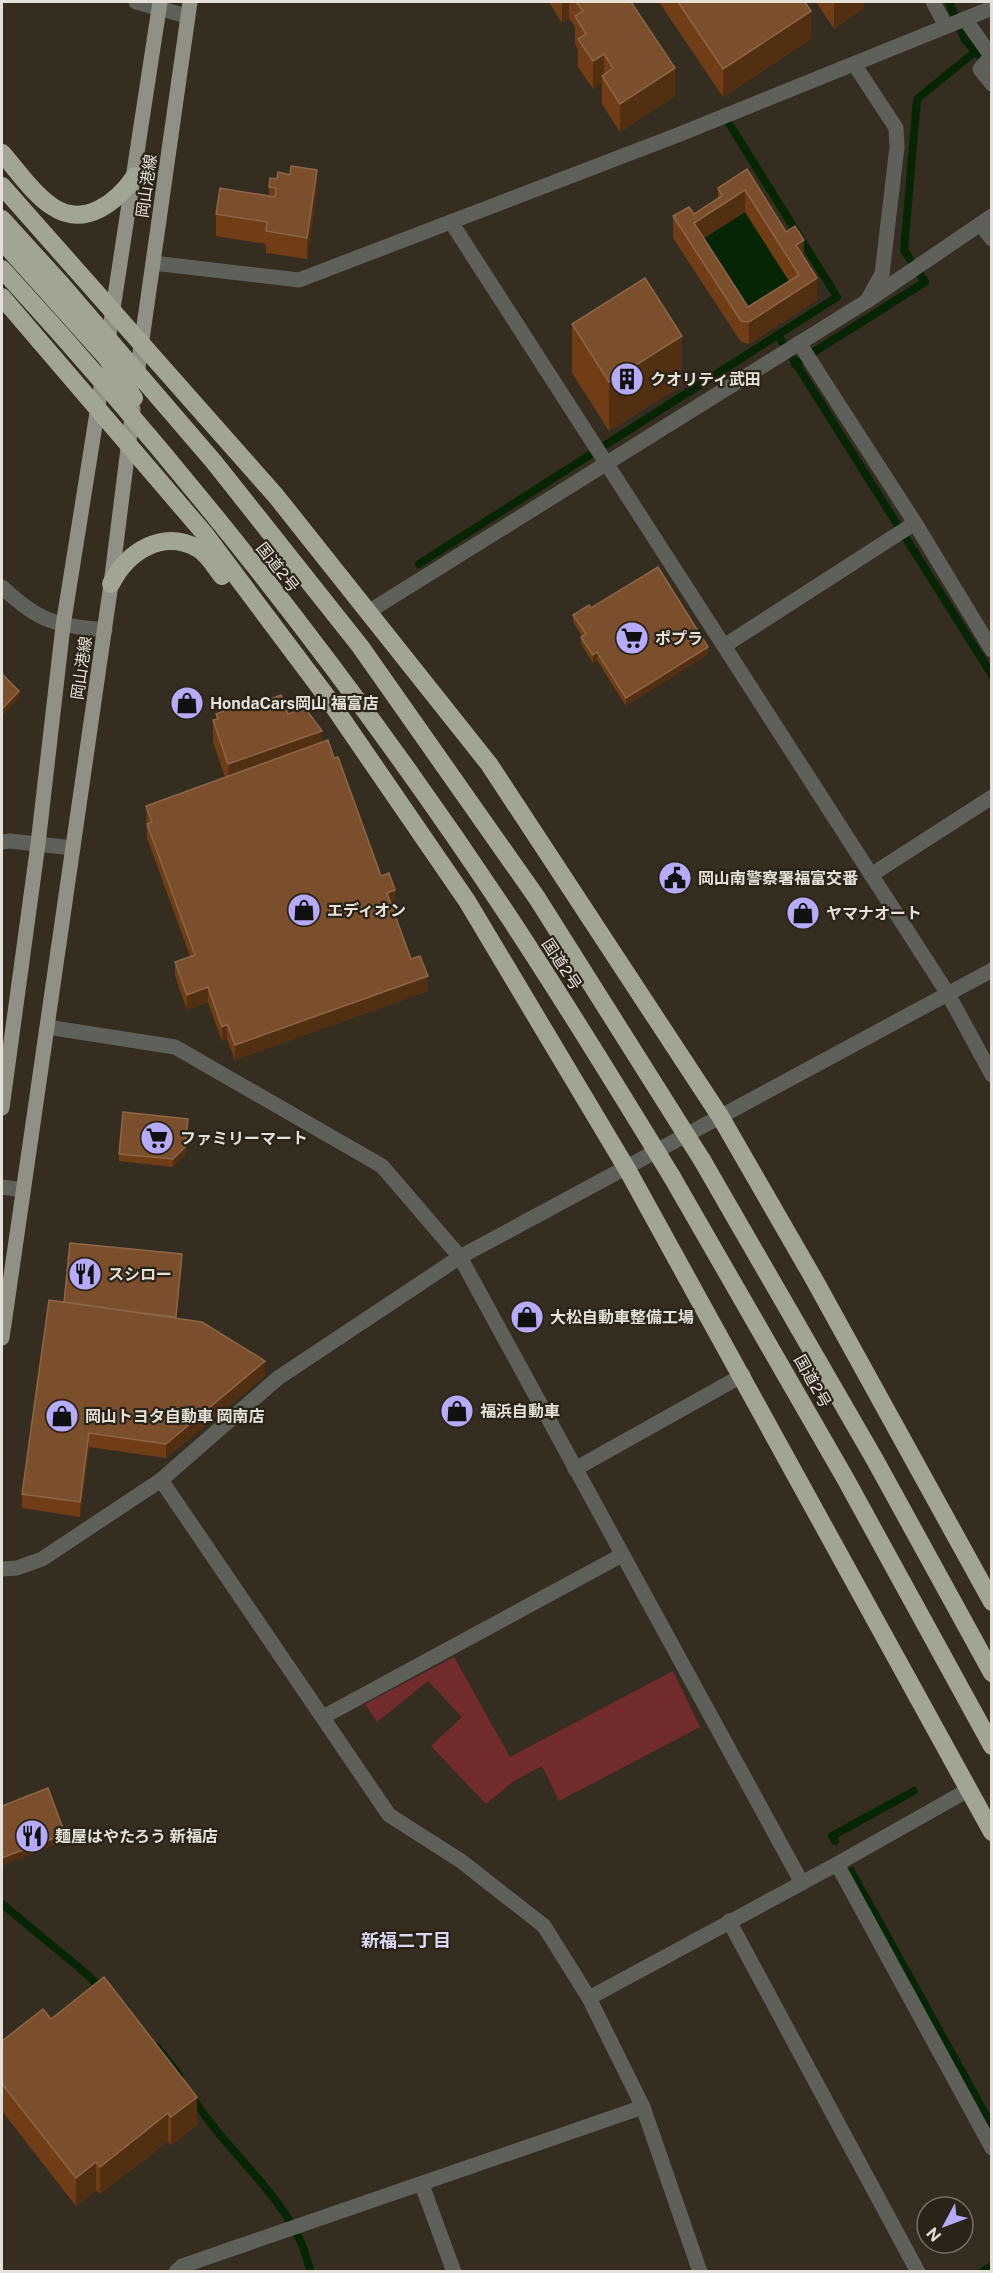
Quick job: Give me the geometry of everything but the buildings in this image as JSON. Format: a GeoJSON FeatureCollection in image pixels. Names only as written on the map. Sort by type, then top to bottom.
{"type":"FeatureCollection","features":[{"type":"Feature","properties":{"kind":"highway"},"geometry":{"type":"LineString","coordinates":[[2,153],[51,206],[70,214],[92,213],[103,207],[123,193],[135,176]]}},
{"type":"Feature","properties":{"kind":"highway"},"geometry":{"type":"LineString","coordinates":[[2,186],[276,496],[489,764],[720,1116],[815,1281],[992,1602]]}},
{"type":"Feature","properties":{"kind":"highway","name":"国道2号"},"geometry":{"type":"LineString","coordinates":[[2,219],[62,285],[214,462],[360,646],[537,898],[702,1160],[869,1450],[992,1674]]}},
{"type":"Feature","properties":{"kind":"highway"},"geometry":{"type":"LineString","coordinates":[[2,241],[106,357],[134,398]]}},
{"type":"Feature","properties":{"kind":"highway","name":"国道2号"},"geometry":{"type":"LineString","coordinates":[[2,269],[191,487],[330,664],[508,916],[672,1177],[840,1468],[992,1746]]}},
{"type":"Feature","properties":{"kind":"highway"},"geometry":{"type":"LineString","coordinates":[[2,297],[204,533],[327,697],[467,901],[627,1169],[743,1375],[992,1832]]}},
{"type":"Feature","properties":{"kind":"highway"},"geometry":{"type":"LineString","coordinates":[[111,584],[120,566],[146,546],[180,541],[199,549],[294,671],[327,697]]}},
{"type":"Feature","properties":{"kind":"main road","name":"岡山港線"},"geometry":{"type":"LineString","coordinates":[[2,1108],[39,844],[63,626],[160,5]]}},
{"type":"Feature","properties":{"kind":"main road","name":"岡山港線"},"geometry":{"type":"LineString","coordinates":[[2,1338],[105,630],[134,398],[188,9]]}},
{"type":"Feature","properties":{"kind":"street"},"geometry":{"type":"LineString","coordinates":[[136,2],[188,9]]}},
{"type":"Feature","properties":{"kind":"street"},"geometry":{"type":"LineString","coordinates":[[933,2],[991,56],[980,69],[992,84]]}},
{"type":"Feature","properties":{"kind":"street"},"geometry":{"type":"LineString","coordinates":[[153,263],[299,280],[992,8]]}},
{"type":"Feature","properties":{"kind":"street"},"geometry":{"type":"LineString","coordinates":[[854,64],[896,128],[897,147],[882,274],[867,302]]}},
{"type":"Feature","properties":{"kind":"street"},"geometry":{"type":"LineString","coordinates":[[368,612],[599,455],[797,351],[986,220],[992,239]]}},
{"type":"Feature","properties":{"kind":"street"},"geometry":{"type":"LineString","coordinates":[[451,222],[948,994],[992,1075]]}},
{"type":"Feature","properties":{"kind":"street"},"geometry":{"type":"LineString","coordinates":[[797,351],[906,529],[992,650]]}},
{"type":"Feature","properties":{"kind":"street"},"geometry":{"type":"LineString","coordinates":[[724,646],[906,529]]}},
{"type":"Feature","properties":{"kind":"street"},"geometry":{"type":"LineString","coordinates":[[2,587],[36,617],[63,626],[105,630]]}},
{"type":"Feature","properties":{"kind":"street"},"geometry":{"type":"LineString","coordinates":[[871,874],[992,797]]}},
{"type":"Feature","properties":{"kind":"street"},"geometry":{"type":"LineString","coordinates":[[2,842],[73,849]]}},
{"type":"Feature","properties":{"kind":"street"},"geometry":{"type":"LineString","coordinates":[[2,1569],[17,1568],[42,1559],[161,1480],[278,1378],[460,1257],[627,1169],[720,1116],[992,970]]}},
{"type":"Feature","properties":{"kind":"street"},"geometry":{"type":"LineString","coordinates":[[47,1028],[175,1047],[382,1166],[460,1257],[802,1883]]}},
{"type":"Feature","properties":{"kind":"street"},"geometry":{"type":"LineString","coordinates":[[2,1187],[22,1190]]}},
{"type":"Feature","properties":{"kind":"street"},"geometry":{"type":"LineString","coordinates":[[575,1469],[743,1375]]}},
{"type":"Feature","properties":{"kind":"street"},"geometry":{"type":"LineString","coordinates":[[161,1480],[389,1815],[460,1861],[544,1926],[589,1998],[643,2107],[700,2271]]}},
{"type":"Feature","properties":{"kind":"street"},"geometry":{"type":"LineString","coordinates":[[323,1717],[622,1555]]}},
{"type":"Feature","properties":{"kind":"street"},"geometry":{"type":"LineString","coordinates":[[589,1998],[837,1864],[968,1790]]}},
{"type":"Feature","properties":{"kind":"street"},"geometry":{"type":"LineString","coordinates":[[837,1864],[992,2148]]}},
{"type":"Feature","properties":{"kind":"street"},"geometry":{"type":"LineString","coordinates":[[729,1922],[918,2271]]}},
{"type":"Feature","properties":{"kind":"street"},"geometry":{"type":"LineString","coordinates":[[181,2270],[643,2107]]}},
{"type":"Feature","properties":{"kind":"street"},"geometry":{"type":"LineString","coordinates":[[422,2185],[454,2271]]}},
{"type":"Feature","properties":{"kind":"shaded area"},"geometry":{"type":"Polygon","coordinates":[[[745,212],[799,296],[748,329],[694,244],[745,212]]]}},
{"type":"Feature","properties":{"kind":"shaded area"},"geometry":{"type":"Polygon","coordinates":[[[454,1657],[510,1757],[673,1671],[700,1727],[559,1801],[542,1766],[514,1781],[486,1804],[431,1746],[462,1717],[428,1681],[377,1722],[365,1704],[454,1657]]]}},
{"type":"Feature","properties":{"kind":"waterway"},"geometry":{"type":"LineString","coordinates":[[949,2],[965,40],[992,69]]}},
{"type":"Feature","properties":{"kind":"waterway"},"geometry":{"type":"LineString","coordinates":[[795,364],[925,282],[904,250],[917,99],[976,51]]}},
{"type":"Feature","properties":{"kind":"waterway"},"geometry":{"type":"LineString","coordinates":[[419,564],[837,297],[730,125]]}},
{"type":"Feature","properties":{"kind":"waterway"},"geometry":{"type":"LineString","coordinates":[[778,335],[992,675]]}},
{"type":"Feature","properties":{"kind":"waterway"},"geometry":{"type":"LineString","coordinates":[[835,1841],[832,1836],[914,1791]]}},
{"type":"Feature","properties":{"kind":"waterway"},"geometry":{"type":"LineString","coordinates":[[851,1871],[992,2126]]}},
{"type":"Feature","properties":{"kind":"waterway"},"geometry":{"type":"LineString","coordinates":[[2,1904],[88,1975],[103,1991]]}},
{"type":"Feature","properties":{"kind":"waterway"},"geometry":{"type":"LineString","coordinates":[[157,2047],[179,2075]]}},
{"type":"Feature","properties":{"kind":"waterway"},"geometry":{"type":"LineString","coordinates":[[193,2098],[219,2134],[277,2202],[302,2244],[311,2272]]}},
{"type":"Feature","properties":{"kind":"waterway"},"geometry":{"type":"LineString","coordinates":[[982,2272],[992,2266]]}},
{"type":"Feature","properties":{"kind":"place","name":"クオリティ武田"},"geometry":{"type":"Point","coordinates":[627,379]}},
{"type":"Feature","properties":{"kind":"place","name":"ポプラ"},"geometry":{"type":"Point","coordinates":[632,638]}},
{"type":"Feature","properties":{"kind":"place","name":"HondaCars岡山 福富店"},"geometry":{"type":"Point","coordinates":[187,703]}},
{"type":"Feature","properties":{"kind":"place","name":"岡山南警察署福富交番"},"geometry":{"type":"Point","coordinates":[675,878]}},
{"type":"Feature","properties":{"kind":"place","name":"エディオン"},"geometry":{"type":"Point","coordinates":[304,910]}},
{"type":"Feature","properties":{"kind":"place","name":"ヤマナオート"},"geometry":{"type":"Point","coordinates":[803,913]}},
{"type":"Feature","properties":{"kind":"place","name":"ファミリーマート"},"geometry":{"type":"Point","coordinates":[157,1138]}},
{"type":"Feature","properties":{"kind":"place","name":"スシロー"},"geometry":{"type":"Point","coordinates":[85,1274]}},
{"type":"Feature","properties":{"kind":"place","name":"大松自動車整備工場"},"geometry":{"type":"Point","coordinates":[527,1317]}},
{"type":"Feature","properties":{"kind":"place","name":"福浜自動車"},"geometry":{"type":"Point","coordinates":[457,1411]}},
{"type":"Feature","properties":{"kind":"place","name":"岡山トヨタ自動車 岡南店"},"geometry":{"type":"Point","coordinates":[62,1416]}},
{"type":"Feature","properties":{"kind":"place","name":"麺屋はやたろう 新福店"},"geometry":{"type":"Point","coordinates":[32,1836]}},
{"type":"Feature","properties":{"kind":"district","name":"新福二丁目"},"geometry":{"type":"Point","coordinates":[406,1941]}}]}
